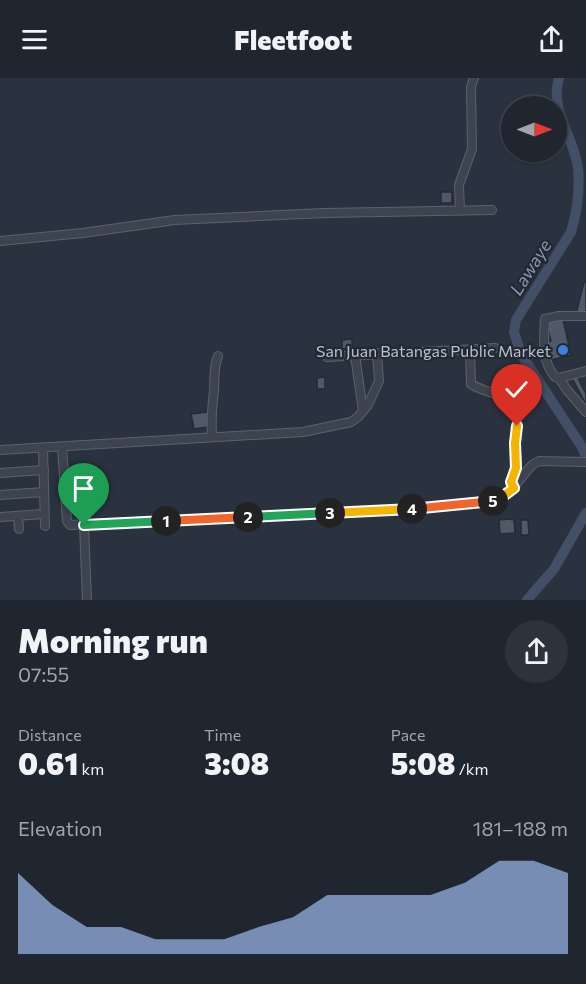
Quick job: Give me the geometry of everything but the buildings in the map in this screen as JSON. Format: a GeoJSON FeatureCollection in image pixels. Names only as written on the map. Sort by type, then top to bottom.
{"type":"FeatureCollection","features":[{"type":"Feature","properties":{"kind":"street"},"geometry":{"type":"LineString","coordinates":[[460,210],[459,185],[472,149],[471,87],[474,78]]}},
{"type":"Feature","properties":{"kind":"street"},"geometry":{"type":"LineString","coordinates":[[0,240],[104,230],[175,220],[492,210]]}},
{"type":"Feature","properties":{"kind":"street"},"geometry":{"type":"LineString","coordinates":[[586,316],[559,316],[545,319],[544,356],[548,367],[586,412]]}},
{"type":"Feature","properties":{"kind":"street"},"geometry":{"type":"LineString","coordinates":[[327,357],[495,348]]}},
{"type":"Feature","properties":{"kind":"street"},"geometry":{"type":"LineString","coordinates":[[470,350],[471,384],[482,391],[510,400],[517,411],[515,443],[517,460],[511,482],[514,488]]}},
{"type":"Feature","properties":{"kind":"street"},"geometry":{"type":"LineString","coordinates":[[0,450],[303,432],[351,422],[363,411],[379,381],[377,353]]}},
{"type":"Feature","properties":{"kind":"street"},"geometry":{"type":"LineString","coordinates":[[355,355],[363,411]]}},
{"type":"Feature","properties":{"kind":"street"},"geometry":{"type":"LineString","coordinates":[[212,436],[210,408],[218,356]]}},
{"type":"Feature","properties":{"kind":"street"},"geometry":{"type":"LineString","coordinates":[[557,377],[586,371]]}},
{"type":"Feature","properties":{"kind":"street"},"geometry":{"type":"LineString","coordinates":[[62,447],[67,522],[70,525],[467,505],[502,497],[514,488],[535,462],[543,460],[586,462]]}},
{"type":"Feature","properties":{"kind":"street"},"geometry":{"type":"LineString","coordinates":[[43,448],[45,526]]}},
{"type":"Feature","properties":{"kind":"street"},"geometry":{"type":"LineString","coordinates":[[0,473],[44,470]]}},
{"type":"Feature","properties":{"kind":"street"},"geometry":{"type":"LineString","coordinates":[[0,495],[44,492]]}},
{"type":"Feature","properties":{"kind":"street"},"geometry":{"type":"LineString","coordinates":[[0,517],[44,514]]}},
{"type":"Feature","properties":{"kind":"street"},"geometry":{"type":"LineString","coordinates":[[18,516],[19,529]]}},
{"type":"Feature","properties":{"kind":"street"},"geometry":{"type":"LineString","coordinates":[[84,525],[87,600]]}},
{"type":"Feature","properties":{"kind":"waterway","name":"Lawaye"},"geometry":{"type":"LineString","coordinates":[[559,78],[557,101],[578,168],[576,208],[571,232],[516,320],[514,332],[521,354],[582,447],[586,457]]}},
{"type":"Feature","properties":{"kind":"waterway","name":"Lawaye"},"geometry":{"type":"LineString","coordinates":[[527,600],[554,569],[586,513]]}},
{"type":"Feature","properties":{"kind":"place","name":"San Juan Batangas Public Market"},"geometry":{"type":"Point","coordinates":[563,350]}},
{"type":"Feature","properties":{"kind":"route"},"geometry":{"type":"LineString","coordinates":[[84,525],[391,510],[492,501],[514,488],[511,482],[517,460],[515,443],[517,426]]}}]}
